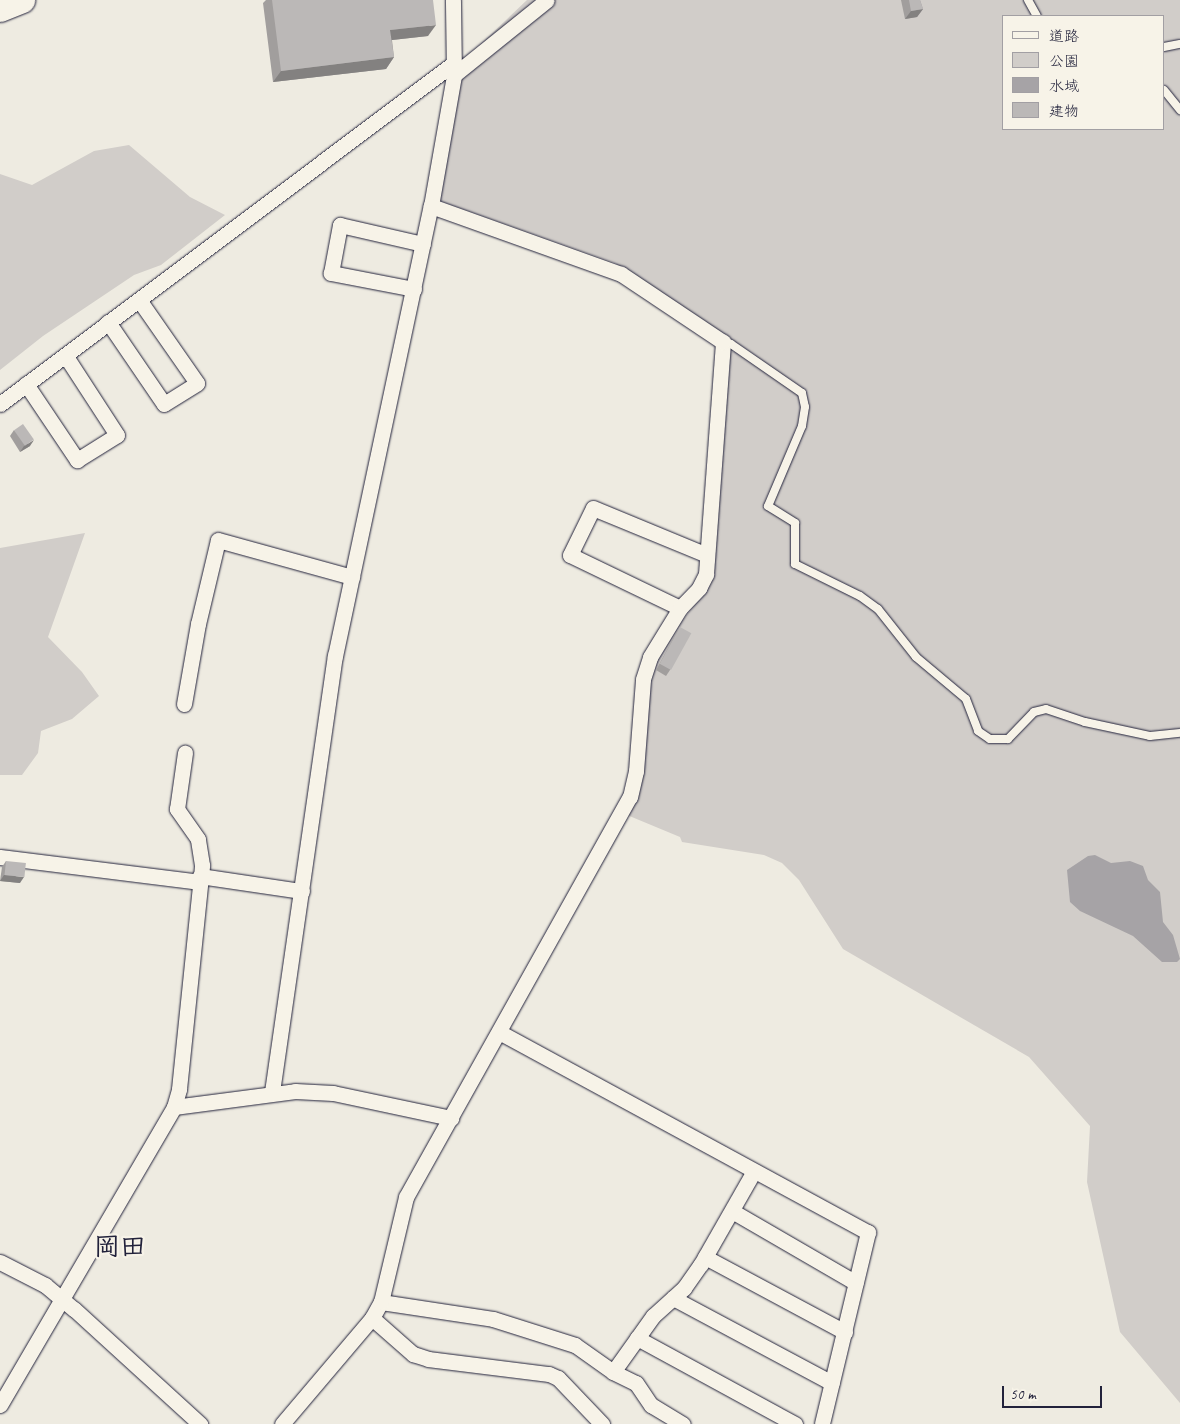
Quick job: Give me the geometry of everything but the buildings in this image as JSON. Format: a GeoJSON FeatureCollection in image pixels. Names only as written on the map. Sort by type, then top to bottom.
{"type":"FeatureCollection","features":[{"type":"Feature","properties":{"kind":"main road"},"geometry":{"type":"LineString","coordinates":[[0,9],[22,0]]}},
{"type":"Feature","properties":{"kind":"street"},"geometry":{"type":"LineString","coordinates":[[272,1092],[335,656],[431,206],[454,69],[453,0]]}},
{"type":"Feature","properties":{"kind":"street"},"geometry":{"type":"LineString","coordinates":[[0,404],[108,322],[547,0]]}},
{"type":"Feature","properties":{"kind":"street"},"geometry":{"type":"LineString","coordinates":[[282,1424],[372,1318],[382,1302],[406,1197],[630,797],[636,771],[643,679],[650,657],[680,608],[699,588],[706,574],[723,342],[621,274],[431,206]]}},
{"type":"Feature","properties":{"kind":"street"},"geometry":{"type":"LineString","coordinates":[[414,288],[331,273],[340,225],[423,244]]}},
{"type":"Feature","properties":{"kind":"street"},"geometry":{"type":"LineString","coordinates":[[108,322],[164,404],[197,382],[139,300]]}},
{"type":"Feature","properties":{"kind":"street"},"geometry":{"type":"LineString","coordinates":[[26,384],[77,460],[117,435],[65,355]]}},
{"type":"Feature","properties":{"kind":"street"},"geometry":{"type":"LineString","coordinates":[[680,608],[570,555],[593,508],[707,555]]}},
{"type":"Feature","properties":{"kind":"street"},"geometry":{"type":"LineString","coordinates":[[184,704],[198,624],[218,540],[352,577]]}},
{"type":"Feature","properties":{"kind":"street"},"geometry":{"type":"LineString","coordinates":[[0,1405],[174,1107],[179,1089],[200,879],[198,839],[177,809],[185,753]]}},
{"type":"Feature","properties":{"kind":"street"},"geometry":{"type":"LineString","coordinates":[[0,856],[302,891]]}},
{"type":"Feature","properties":{"kind":"street"},"geometry":{"type":"LineString","coordinates":[[499,1032],[754,1172],[868,1232],[822,1424]]}},
{"type":"Feature","properties":{"kind":"street"},"geometry":{"type":"LineString","coordinates":[[174,1107],[272,1092],[334,1093],[451,1118]]}},
{"type":"Feature","properties":{"kind":"street"},"geometry":{"type":"LineString","coordinates":[[613,1372],[653,1316],[673,1298],[705,1257],[754,1172]]}},
{"type":"Feature","properties":{"kind":"street"},"geometry":{"type":"LineString","coordinates":[[732,1211],[856,1283]]}},
{"type":"Feature","properties":{"kind":"street"},"geometry":{"type":"LineString","coordinates":[[705,1257],[844,1332]]}},
{"type":"Feature","properties":{"kind":"street"},"geometry":{"type":"LineString","coordinates":[[0,1262],[45,1285],[129,1357],[200,1424]]}},
{"type":"Feature","properties":{"kind":"street"},"geometry":{"type":"LineString","coordinates":[[673,1298],[832,1383]]}},
{"type":"Feature","properties":{"kind":"street"},"geometry":{"type":"LineString","coordinates":[[382,1302],[493,1319],[534,1330],[574,1345],[613,1372],[636,1383],[651,1405],[683,1424]]}},
{"type":"Feature","properties":{"kind":"street"},"geometry":{"type":"LineString","coordinates":[[372,1318],[414,1354],[428,1359],[549,1374],[558,1378],[602,1424]]}},
{"type":"Feature","properties":{"kind":"street"},"geometry":{"type":"LineString","coordinates":[[637,1338],[795,1424]]}},
{"type":"Feature","properties":{"kind":"lane"},"geometry":{"type":"LineString","coordinates":[[1028,0],[1036,15]]}},
{"type":"Feature","properties":{"kind":"lane"},"geometry":{"type":"LineString","coordinates":[[1165,47],[1180,44]]}},
{"type":"Feature","properties":{"kind":"lane"},"geometry":{"type":"LineString","coordinates":[[1165,91],[1180,110]]}},
{"type":"Feature","properties":{"kind":"lane"},"geometry":{"type":"LineString","coordinates":[[723,342],[739,349],[802,393],[805,407],[802,426],[768,506],[796,523],[795,564],[860,596],[878,609],[916,657],[966,699],[978,730],[990,740],[1008,739],[1034,712],[1046,709],[1086,722],[1150,736],[1180,733]]}},
{"type":"Feature","properties":{"kind":"green space"},"geometry":{"type":"Polygon","coordinates":[[[527,0],[1180,0],[1180,1403],[1120,1332],[1087,1182],[1090,1126],[1029,1057],[843,949],[799,880],[782,863],[764,855],[682,842],[680,837],[627,815],[639,704],[657,652],[704,593],[728,353],[736,351],[752,360],[755,355],[615,263],[440,201],[456,86],[466,58],[527,0]]]}},
{"type":"Feature","properties":{"kind":"green space"},"geometry":{"type":"Polygon","coordinates":[[[129,145],[190,197],[225,215],[161,265],[134,275],[43,336],[0,370],[0,174],[32,185],[94,151],[129,145]]]}},
{"type":"Feature","properties":{"kind":"green space"},"geometry":{"type":"Polygon","coordinates":[[[85,533],[48,637],[82,672],[99,696],[72,719],[41,731],[38,753],[22,775],[0,775],[0,548],[85,533]]]}},
{"type":"Feature","properties":{"kind":"water"},"geometry":{"type":"Polygon","coordinates":[[[1095,855],[1111,863],[1130,861],[1143,866],[1148,880],[1160,892],[1163,922],[1173,935],[1180,959],[1177,962],[1162,962],[1133,936],[1080,911],[1070,902],[1067,870],[1088,856],[1095,855]]]}},
{"type":"Feature","properties":{"kind":"district","name":"岡田"},"geometry":{"type":"Point","coordinates":[120,1247]}}]}
